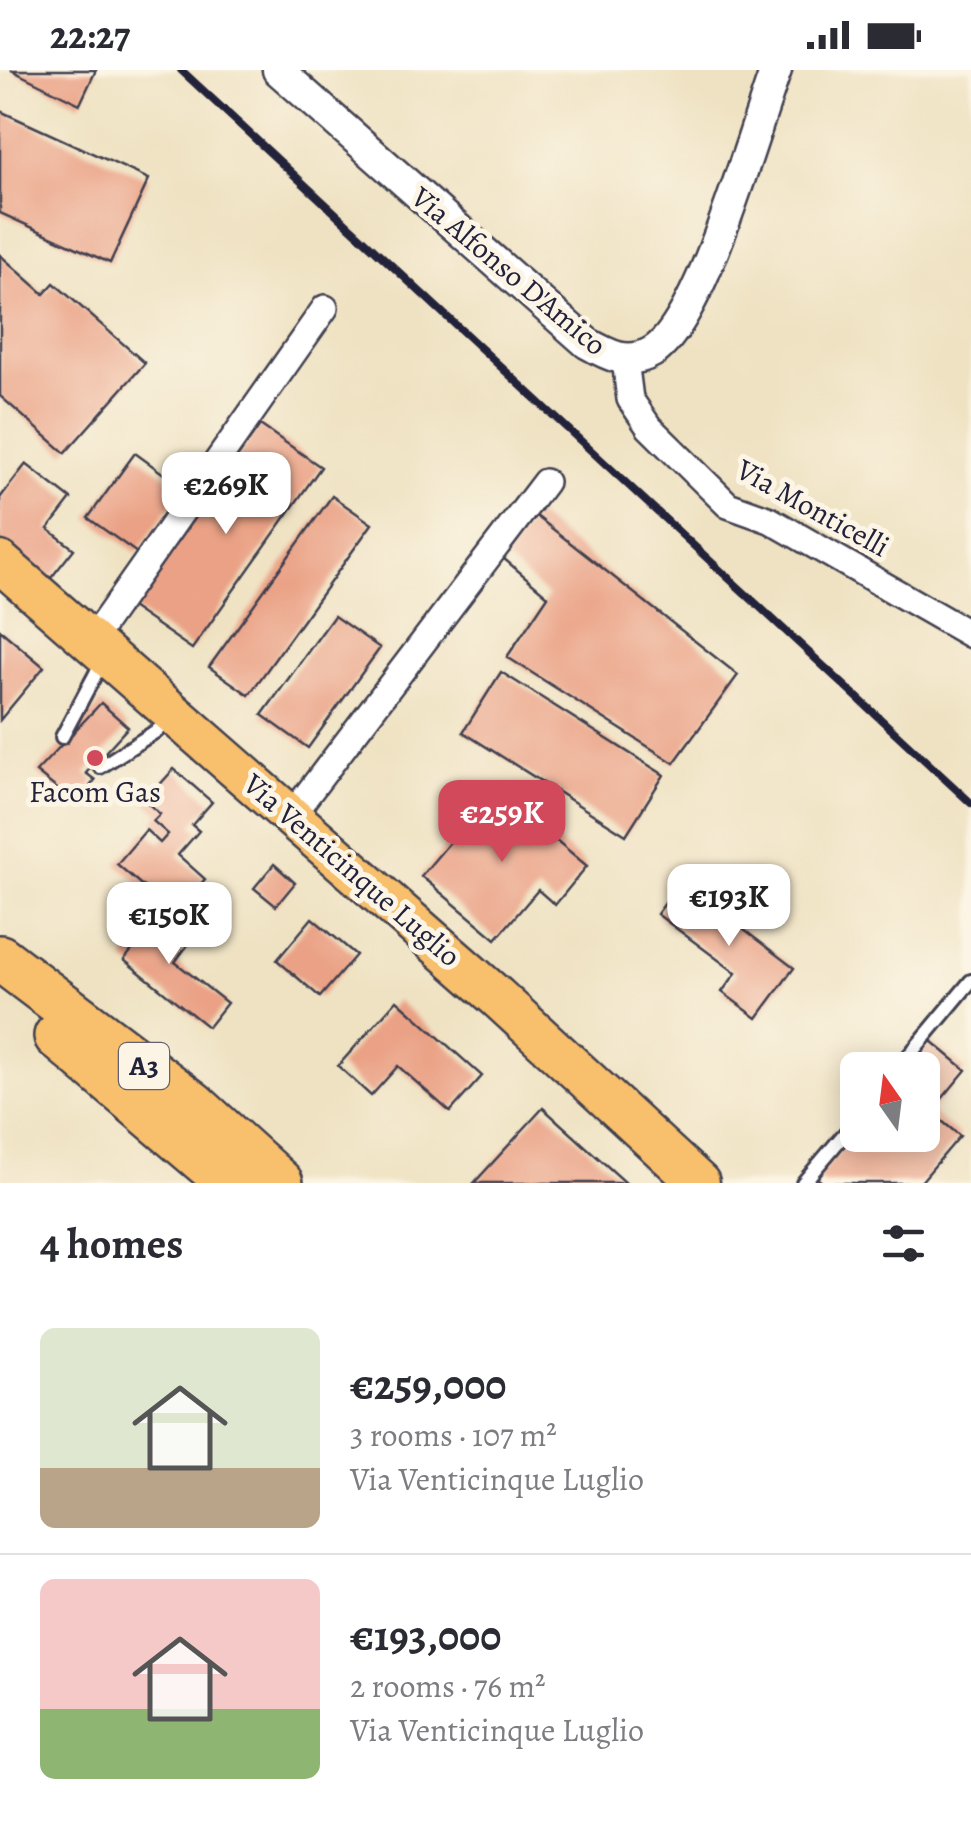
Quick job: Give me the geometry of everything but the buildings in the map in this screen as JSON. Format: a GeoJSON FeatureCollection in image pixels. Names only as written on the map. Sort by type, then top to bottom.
{"type":"FeatureCollection","features":[{"type":"Feature","properties":{"kind":"highway","name":"A3"},"geometry":{"type":"LineString","coordinates":[[0,958],[193,1104],[280,1183]]}},
{"type":"Feature","properties":{"kind":"highway","name":"A3"},"geometry":{"type":"LineString","coordinates":[[0,992],[230,1183]]}},
{"type":"Feature","properties":{"kind":"main road","name":"Via Venticinque Luglio"},"geometry":{"type":"LineString","coordinates":[[0,562],[496,997],[700,1183]]}},
{"type":"Feature","properties":{"kind":"street","name":"Via Alfonso D'Amico"},"geometry":{"type":"LineString","coordinates":[[278,70],[587,342],[625,360],[651,352],[665,340],[700,286],[776,70]]}},
{"type":"Feature","properties":{"kind":"street"},"geometry":{"type":"LineString","coordinates":[[99,648],[325,308]]}},
{"type":"Feature","properties":{"kind":"street","name":"Via Monticelli"},"geometry":{"type":"LineString","coordinates":[[625,360],[630,400],[649,427],[728,505],[770,520],[971,635]]}},
{"type":"Feature","properties":{"kind":"street"},"geometry":{"type":"LineString","coordinates":[[291,816],[544,482]]}},
{"type":"Feature","properties":{"kind":"lane"},"geometry":{"type":"LineString","coordinates":[[62,737],[99,648]]}},
{"type":"Feature","properties":{"kind":"lane"},"geometry":{"type":"LineString","coordinates":[[100,767],[178,717]]}},
{"type":"Feature","properties":{"kind":"lane"},"geometry":{"type":"LineString","coordinates":[[912,1052],[971,981]]}},
{"type":"Feature","properties":{"kind":"lane"},"geometry":{"type":"LineString","coordinates":[[803,1183],[840,1139]]}},
{"type":"Feature","properties":{"kind":"railway"},"geometry":{"type":"LineString","coordinates":[[181,70],[971,803]]}},
{"type":"Feature","properties":{"kind":"place","name":"Facom Gas"},"geometry":{"type":"Point","coordinates":[95,758]}}]}
